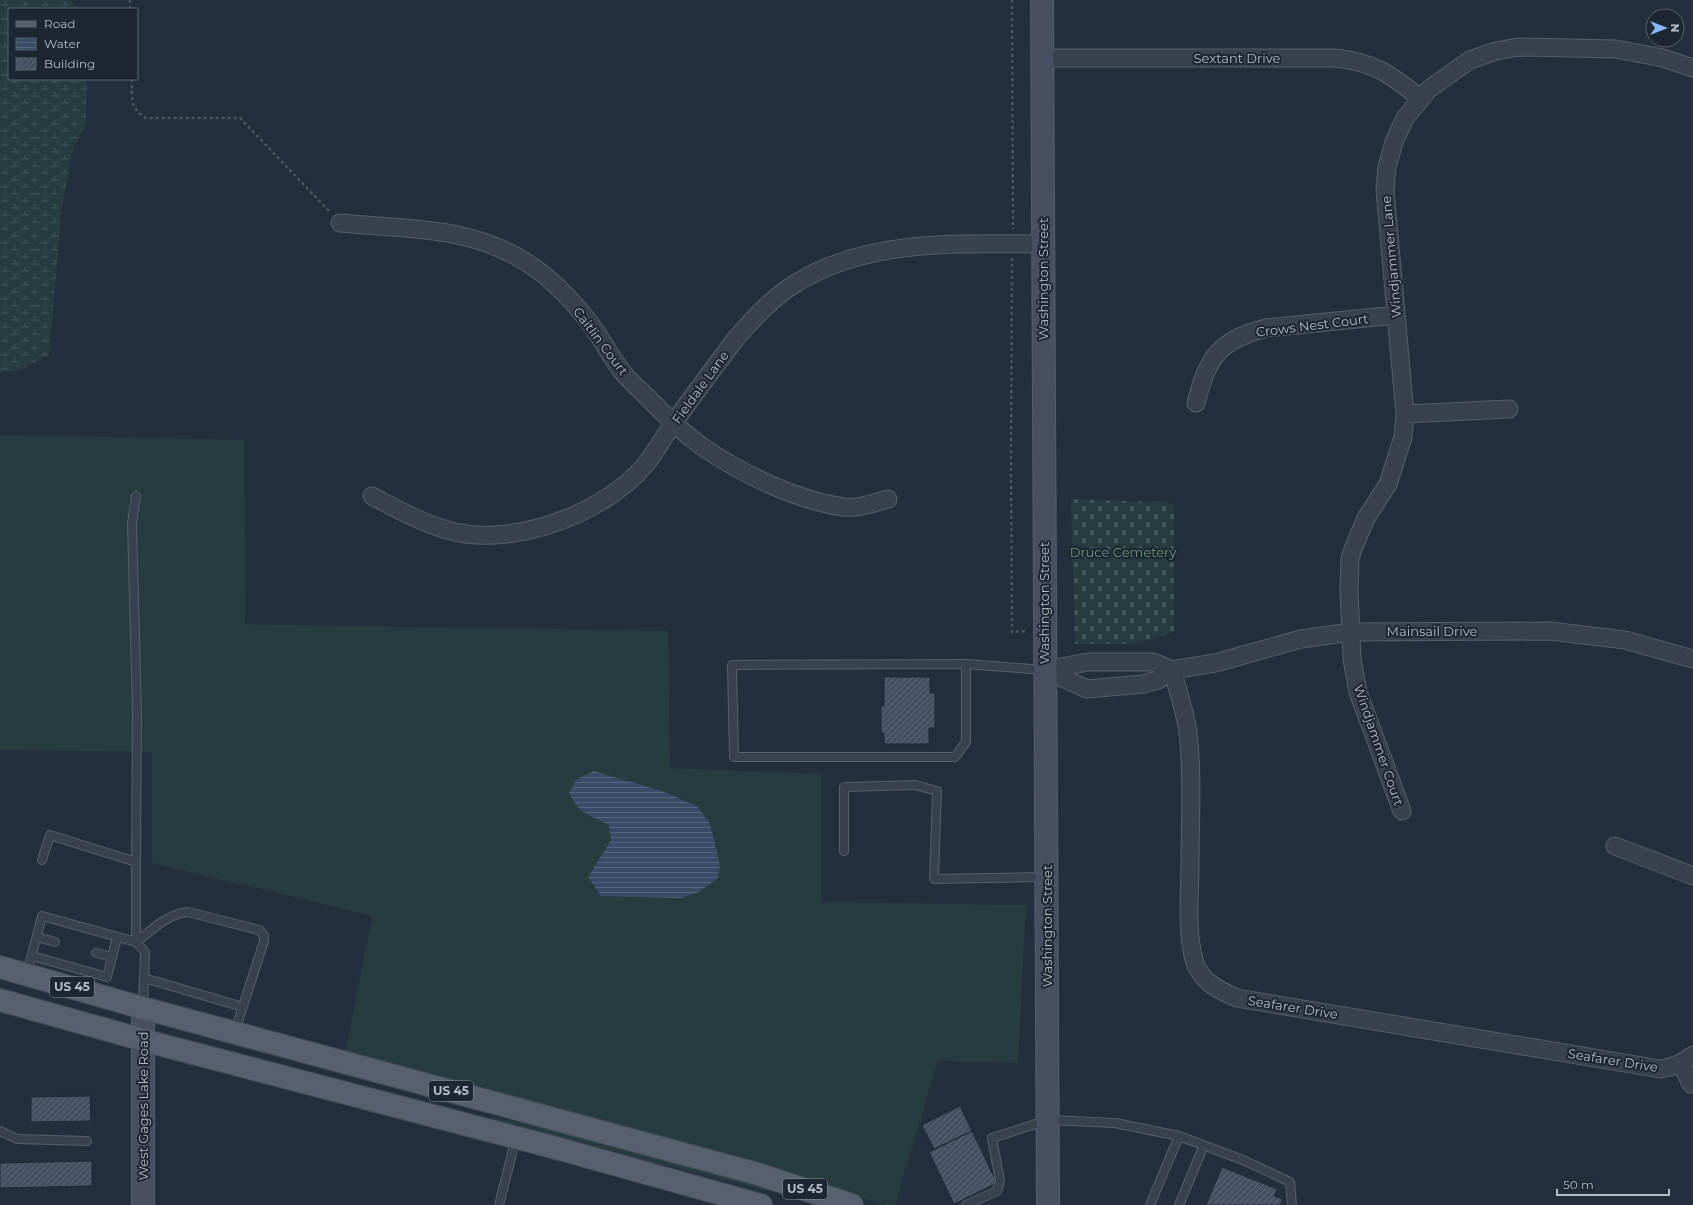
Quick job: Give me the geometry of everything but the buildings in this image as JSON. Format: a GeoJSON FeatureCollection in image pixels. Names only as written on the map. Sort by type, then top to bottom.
{"type":"FeatureCollection","features":[{"type":"Feature","properties":{"kind":"main road","name":"Washington Street"},"geometry":{"type":"LineString","coordinates":[[1042,0],[1045,670],[1048,877],[1048,1205]]}},
{"type":"Feature","properties":{"kind":"main road","name":"US 45"},"geometry":{"type":"LineString","coordinates":[[0,967],[30,965],[143,1008],[758,1174],[852,1205]]}},
{"type":"Feature","properties":{"kind":"main road","name":"US 45"},"geometry":{"type":"LineString","coordinates":[[0,1000],[143,1040],[516,1137],[721,1200],[761,1205]]}},
{"type":"Feature","properties":{"kind":"main road","name":"West Gages Lake Road"},"geometry":{"type":"LineString","coordinates":[[143,1008],[143,1205]]}},
{"type":"Feature","properties":{"kind":"street","name":"Windjammer Lane"},"geometry":{"type":"LineString","coordinates":[[1355,678],[1351,632],[1350,559],[1366,518],[1388,484],[1403,437],[1405,414],[1386,217],[1385,190],[1387,167],[1394,142],[1405,118],[1429,88],[1470,60],[1496,51],[1518,47],[1616,49],[1663,58],[1693,68]]}},
{"type":"Feature","properties":{"kind":"street","name":"Sextant Drive"},"geometry":{"type":"LineString","coordinates":[[1042,58],[1335,58],[1356,60],[1374,66],[1392,76],[1420,98]]}},
{"type":"Feature","properties":{"kind":"street","name":"Caitlin Court"},"geometry":{"type":"LineString","coordinates":[[340,223],[433,230],[464,236],[498,248],[526,262],[548,279],[570,300],[590,323],[624,374],[673,423],[703,447],[733,465],[772,485],[813,500],[844,507],[862,507],[888,499]]}},
{"type":"Feature","properties":{"kind":"street","name":"Fieldale Lane"},"geometry":{"type":"LineString","coordinates":[[372,496],[425,523],[456,532],[482,534],[516,533],[542,528],[565,519],[604,500],[625,485],[645,465],[673,423],[737,337],[758,314],[798,282],[828,268],[855,258],[888,250],[917,247],[1043,244]]}},
{"type":"Feature","properties":{"kind":"street","name":"Crows Nest Court"},"geometry":{"type":"LineString","coordinates":[[1196,403],[1204,374],[1217,353],[1230,341],[1244,334],[1266,328],[1396,315]]}},
{"type":"Feature","properties":{"kind":"street"},"geometry":{"type":"LineString","coordinates":[[1405,414],[1509,409]]}},
{"type":"Feature","properties":{"kind":"street","name":"Mainsail Drive"},"geometry":{"type":"LineString","coordinates":[[1045,670],[1087,689],[1143,684],[1158,680],[1172,670],[1215,663],[1301,639],[1351,632],[1550,631],[1625,640],[1693,659]]}},
{"type":"Feature","properties":{"kind":"street"},"geometry":{"type":"LineString","coordinates":[[1045,670],[1088,662],[1152,662],[1172,670]]}},
{"type":"Feature","properties":{"kind":"street","name":"Seafarer Drive"},"geometry":{"type":"LineString","coordinates":[[1172,670],[1184,711],[1190,766],[1190,931],[1194,960],[1206,990],[1219,991],[1238,998],[1525,1045],[1660,1069],[1672,1067],[1687,1059]]}},
{"type":"Feature","properties":{"kind":"street","name":"Windjammer Court"},"geometry":{"type":"LineString","coordinates":[[1355,678],[1368,722],[1402,811]]}},
{"type":"Feature","properties":{"kind":"street"},"geometry":{"type":"LineString","coordinates":[[1615,846],[1693,876]]}},
{"type":"Feature","properties":{"kind":"street"},"geometry":{"type":"LineString","coordinates":[[1687,1059],[1691,1084]]}},
{"type":"Feature","properties":{"kind":"lane"},"geometry":{"type":"LineString","coordinates":[[136,496],[132,523],[137,713],[136,942]]}},
{"type":"Feature","properties":{"kind":"lane"},"geometry":{"type":"LineString","coordinates":[[966,664],[966,742],[955,757],[734,757],[732,665],[966,664],[1045,670]]}},
{"type":"Feature","properties":{"kind":"lane"},"geometry":{"type":"LineString","coordinates":[[844,851],[844,787],[915,785],[938,791],[934,879],[1048,877]]}},
{"type":"Feature","properties":{"kind":"lane"},"geometry":{"type":"LineString","coordinates":[[42,860],[50,835],[136,862]]}},
{"type":"Feature","properties":{"kind":"lane"},"geometry":{"type":"LineString","coordinates":[[136,942],[173,915],[179,913],[194,912],[262,932],[264,941],[235,1032]]}},
{"type":"Feature","properties":{"kind":"lane"},"geometry":{"type":"LineString","coordinates":[[117,937],[107,977],[30,965],[42,916],[136,942],[145,952],[143,1008]]}},
{"type":"Feature","properties":{"kind":"lane"},"geometry":{"type":"LineString","coordinates":[[37,937],[55,942]]}},
{"type":"Feature","properties":{"kind":"lane"},"geometry":{"type":"LineString","coordinates":[[96,953],[112,957]]}},
{"type":"Feature","properties":{"kind":"lane"},"geometry":{"type":"LineString","coordinates":[[144,978],[243,1007]]}},
{"type":"Feature","properties":{"kind":"lane"},"geometry":{"type":"LineString","coordinates":[[966,1205],[997,1191],[1000,1181],[992,1138],[1048,1120],[1114,1123],[1179,1136],[1243,1160],[1290,1182],[1292,1205]]}},
{"type":"Feature","properties":{"kind":"lane"},"geometry":{"type":"LineString","coordinates":[[0,1131],[17,1139],[87,1141]]}},
{"type":"Feature","properties":{"kind":"lane"},"geometry":{"type":"LineString","coordinates":[[1150,1205],[1179,1136]]}},
{"type":"Feature","properties":{"kind":"lane"},"geometry":{"type":"LineString","coordinates":[[499,1205],[516,1137]]}},
{"type":"Feature","properties":{"kind":"lane"},"geometry":{"type":"LineString","coordinates":[[1179,1205],[1204,1145]]}},
{"type":"Feature","properties":{"kind":"path"},"geometry":{"type":"LineString","coordinates":[[1012,0],[1012,632],[1020,631]]}},
{"type":"Feature","properties":{"kind":"path"},"geometry":{"type":"LineString","coordinates":[[132,80],[132,103],[137,113],[146,118],[240,118],[340,223]]}},
{"type":"Feature","properties":{"kind":"green space"},"geometry":{"type":"Polygon","coordinates":[[[0,0],[71,0],[76,8],[8,8],[8,80],[87,80],[86,124],[73,149],[62,206],[49,355],[20,370],[0,373],[0,0]]]}},
{"type":"Feature","properties":{"kind":"green space"},"geometry":{"type":"Polygon","coordinates":[[[0,435],[244,440],[245,624],[668,631],[670,768],[821,774],[821,902],[1026,905],[1018,1063],[938,1061],[895,1205],[884,1205],[731,1157],[345,1055],[372,916],[152,863],[152,752],[0,750],[0,435]]]}},
{"type":"Feature","properties":{"kind":"green space","name":"Druce Cemetery"},"geometry":{"type":"Polygon","coordinates":[[[1071,499],[1174,503],[1174,632],[1134,644],[1075,644],[1071,499]]]}},
{"type":"Feature","properties":{"kind":"green space"},"geometry":{"type":"Polygon","coordinates":[[[493,1117],[569,1133],[766,1187],[765,1191],[492,1121],[493,1117]]]}},
{"type":"Feature","properties":{"kind":"water"},"geometry":{"type":"Polygon","coordinates":[[[594,771],[662,791],[697,806],[710,824],[720,865],[718,878],[699,892],[681,898],[601,896],[588,877],[611,840],[609,825],[580,809],[572,799],[569,792],[577,779],[594,771]]]}}]}
